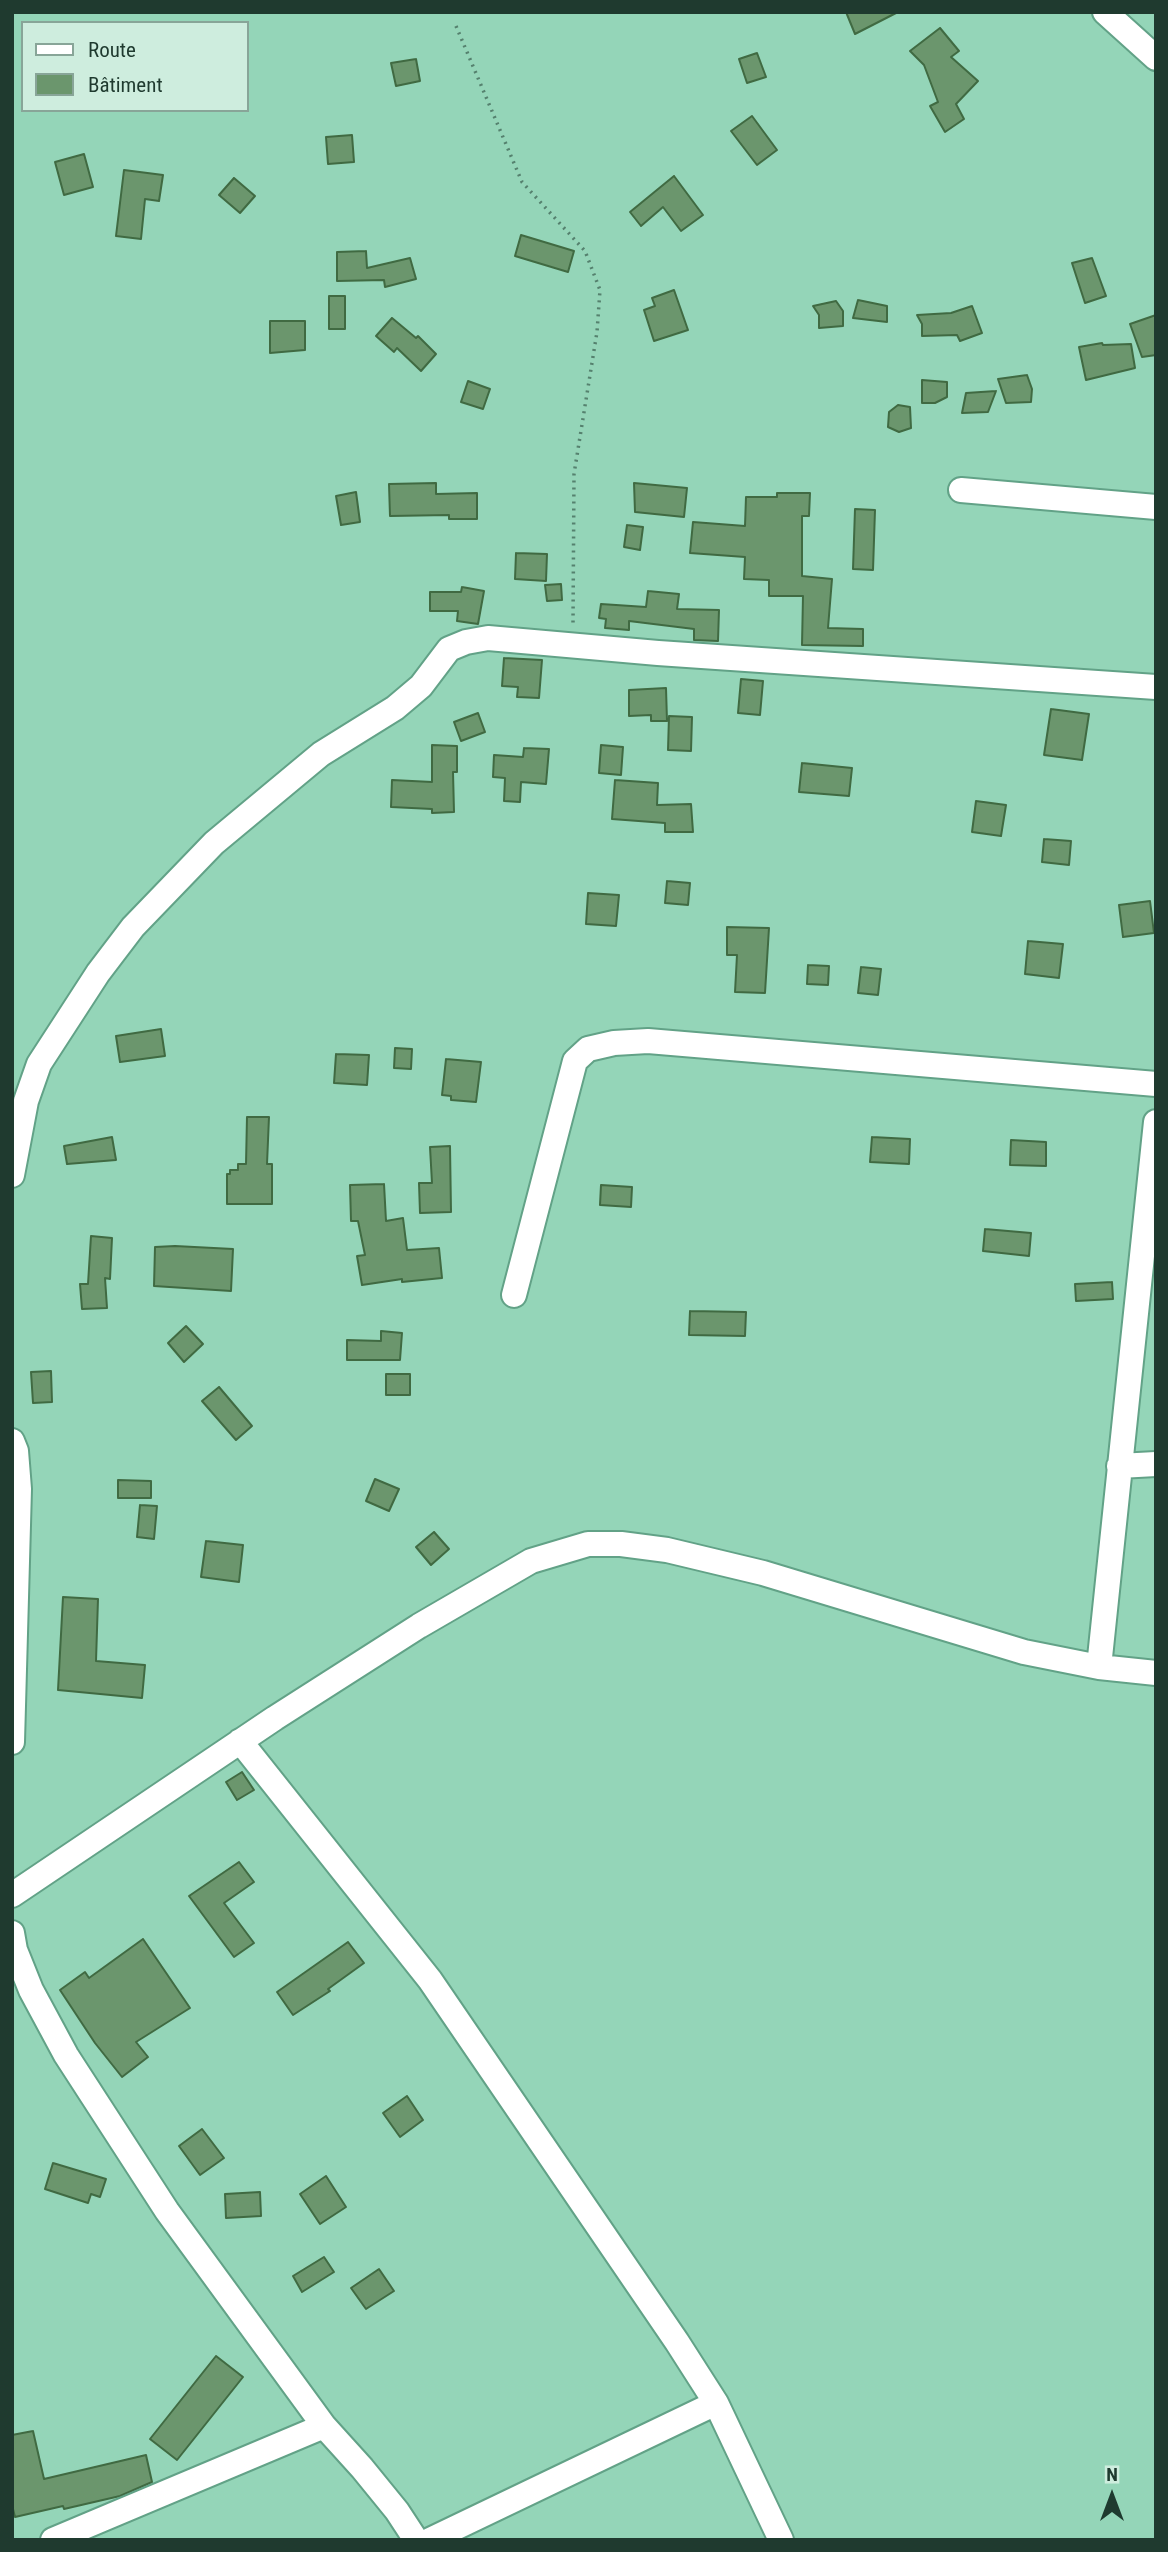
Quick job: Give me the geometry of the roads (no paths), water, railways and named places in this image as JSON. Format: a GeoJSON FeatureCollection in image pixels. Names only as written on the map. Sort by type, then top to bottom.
{"type":"FeatureCollection","features":[{"type":"Feature","properties":{"kind":"street"},"geometry":{"type":"LineString","coordinates":[[1105,12],[1156,58]]}},
{"type":"Feature","properties":{"kind":"street"},"geometry":{"type":"LineString","coordinates":[[961,490],[1156,507]]}},
{"type":"Feature","properties":{"kind":"street"},"geometry":{"type":"LineString","coordinates":[[12,1175],[26,1101],[38,1063],[98,973],[133,927],[214,843],[321,754],[396,708],[421,686],[449,649],[466,642],[488,638],[1156,687]]}},
{"type":"Feature","properties":{"kind":"street"},"geometry":{"type":"LineString","coordinates":[[514,1295],[575,1061],[588,1049],[614,1043],[674,1043],[1156,1084]]}},
{"type":"Feature","properties":{"kind":"street"},"geometry":{"type":"LineString","coordinates":[[1099,1667],[1119,1466],[1149,1266],[1156,1122]]}},
{"type":"Feature","properties":{"kind":"street"},"geometry":{"type":"LineString","coordinates":[[12,1441],[16,1451],[19,1489],[12,1742]]}},
{"type":"Feature","properties":{"kind":"street"},"geometry":{"type":"LineString","coordinates":[[1119,1466],[1156,1464]]}},
{"type":"Feature","properties":{"kind":"street"},"geometry":{"type":"LineString","coordinates":[[12,1895],[240,1741],[419,1626],[531,1561],[588,1544],[621,1544],[667,1550],[764,1573],[1024,1652],[1099,1667],[1156,1673]]}},
{"type":"Feature","properties":{"kind":"street"},"geometry":{"type":"LineString","coordinates":[[240,1741],[430,1980],[683,2350],[716,2403],[782,2540]]}},
{"type":"Feature","properties":{"kind":"street"},"geometry":{"type":"LineString","coordinates":[[12,1933],[15,1950],[30,1990],[66,2054],[167,2211],[324,2427],[362,2468],[397,2511],[416,2540]]}},
{"type":"Feature","properties":{"kind":"street"},"geometry":{"type":"LineString","coordinates":[[430,2540],[716,2403]]}},
{"type":"Feature","properties":{"kind":"street"},"geometry":{"type":"LineString","coordinates":[[53,2540],[324,2427]]}}]}
